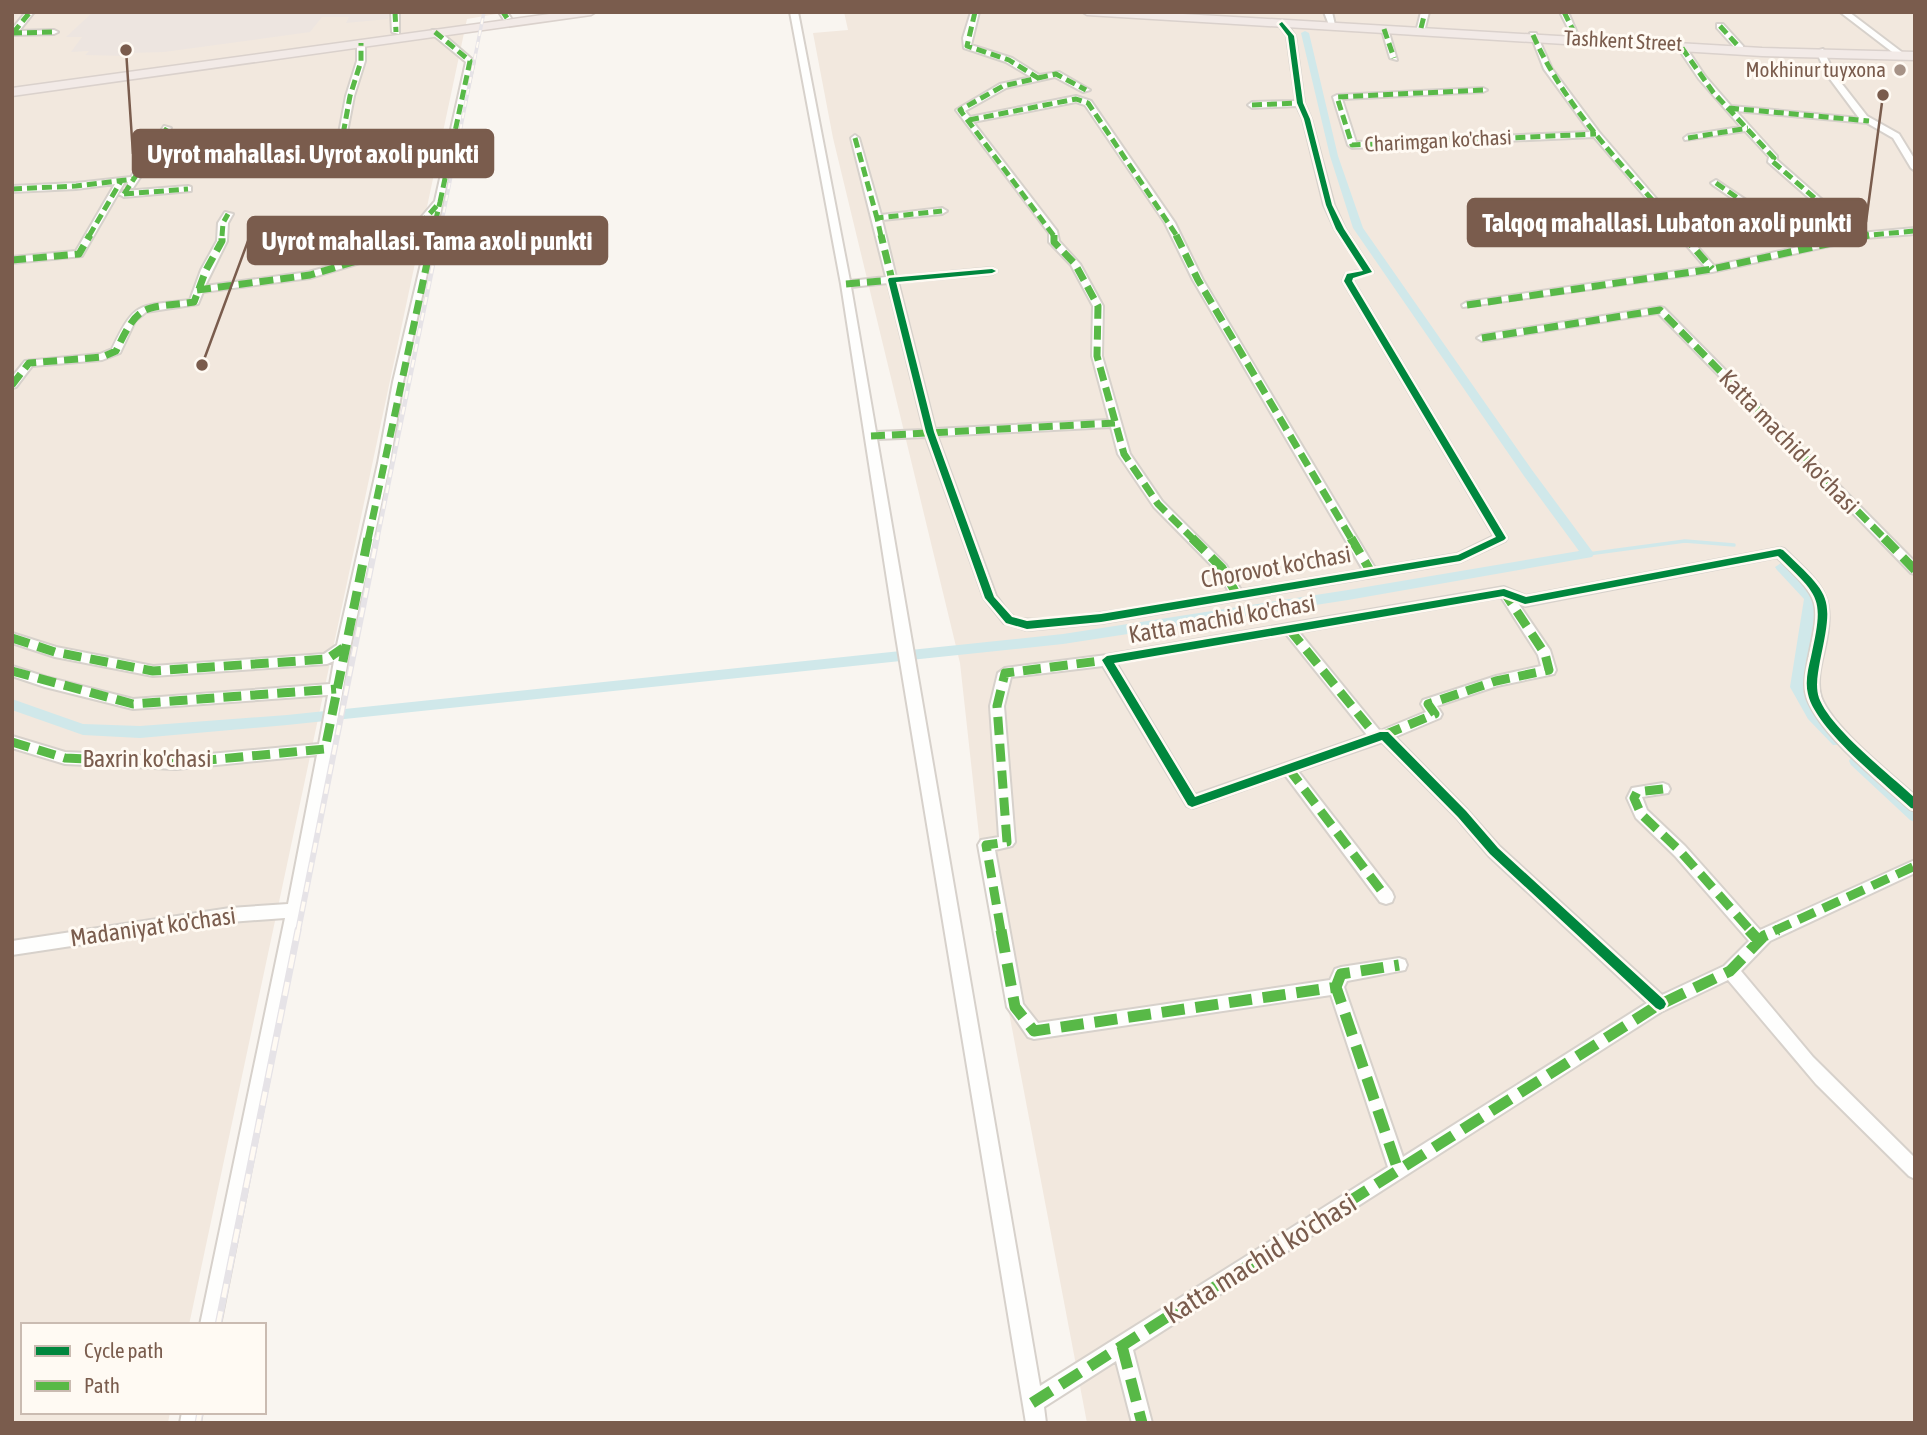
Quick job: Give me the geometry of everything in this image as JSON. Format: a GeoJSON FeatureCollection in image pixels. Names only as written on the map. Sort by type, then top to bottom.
{"type":"FeatureCollection","features":[{"type":"Feature","properties":{"kind":"highway"},"geometry":{"type":"LineString","coordinates":[[12,92],[505,15],[551,12]]}},
{"type":"Feature","properties":{"kind":"highway"},"geometry":{"type":"LineString","coordinates":[[12,86],[590,12]]}},
{"type":"Feature","properties":{"kind":"highway"},"geometry":{"type":"LineString","coordinates":[[1087,12],[1331,21]]}},
{"type":"Feature","properties":{"kind":"highway"},"geometry":{"type":"LineString","coordinates":[[1146,12],[1281,19]]}},
{"type":"Feature","properties":{"kind":"highway","name":"Tashkent Street"},"geometry":{"type":"LineString","coordinates":[[1331,21],[1682,48],[1910,55]]}},
{"type":"Feature","properties":{"kind":"highway","name":"Tashkent Street"},"geometry":{"type":"LineString","coordinates":[[1331,21],[1384,29],[1822,53]]}},
{"type":"Feature","properties":{"kind":"street"},"geometry":{"type":"LineString","coordinates":[[13,33],[30,12]]}},
{"type":"Feature","properties":{"kind":"street"},"geometry":{"type":"LineString","coordinates":[[395,12],[396,32]]}},
{"type":"Feature","properties":{"kind":"street"},"geometry":{"type":"LineString","coordinates":[[794,12],[846,284],[1036,1423]]}},
{"type":"Feature","properties":{"kind":"street"},"geometry":{"type":"LineString","coordinates":[[975,12],[967,46],[1000,60],[1009,60],[1038,78],[1056,74],[1086,90]]}},
{"type":"Feature","properties":{"kind":"street"},"geometry":{"type":"LineString","coordinates":[[1421,28],[1425,12]]}},
{"type":"Feature","properties":{"kind":"street"},"geometry":{"type":"LineString","coordinates":[[1564,12],[1577,38]]}},
{"type":"Feature","properties":{"kind":"street"},"geometry":{"type":"LineString","coordinates":[[1844,12],[1910,55]]}},
{"type":"Feature","properties":{"kind":"street"},"geometry":{"type":"LineString","coordinates":[[1252,105],[1300,103],[1291,36],[1281,19]]}},
{"type":"Feature","properties":{"kind":"street"},"geometry":{"type":"LineString","coordinates":[[1720,26],[1740,48]]}},
{"type":"Feature","properties":{"kind":"street"},"geometry":{"type":"LineString","coordinates":[[1384,29],[1394,58]]}},
{"type":"Feature","properties":{"kind":"street"},"geometry":{"type":"LineString","coordinates":[[13,33],[54,32]]}},
{"type":"Feature","properties":{"kind":"street"},"geometry":{"type":"LineString","coordinates":[[210,1323],[295,910],[342,648],[470,61],[435,32]]}},
{"type":"Feature","properties":{"kind":"street"},"geometry":{"type":"LineString","coordinates":[[1534,37],[1548,69],[1596,134],[1712,269]]}},
{"type":"Feature","properties":{"kind":"street"},"geometry":{"type":"LineString","coordinates":[[148,161],[340,151],[350,96],[361,61],[361,43]]}},
{"type":"Feature","properties":{"kind":"street"},"geometry":{"type":"LineString","coordinates":[[1682,48],[1696,72],[1774,158],[1771,160],[1858,236]]}},
{"type":"Feature","properties":{"kind":"street"},"geometry":{"type":"LineString","coordinates":[[1822,53],[1831,75],[1864,118],[1896,136],[1915,168]]}},
{"type":"Feature","properties":{"kind":"street","name":"Chorovot ko'chasi"},"geometry":{"type":"LineString","coordinates":[[1038,78],[1003,86],[960,110],[1054,233],[1054,242],[1075,264],[1094,297],[1098,306],[1097,356],[1124,454],[1158,504],[1222,568],[1237,595]]}},
{"type":"Feature","properties":{"kind":"street","name":"Charimgan ko'chasi"},"geometry":{"type":"LineString","coordinates":[[1483,90],[1337,97],[1352,145],[1596,134]]}},
{"type":"Feature","properties":{"kind":"street","name":"Chorovot ko'chasi"},"geometry":{"type":"LineString","coordinates":[[969,120],[1076,99],[1088,103],[1146,184],[1170,223],[1198,280],[1371,572]]}},
{"type":"Feature","properties":{"kind":"street","name":"Chorovot ko'chasi"},"geometry":{"type":"LineString","coordinates":[[855,138],[930,432],[990,598],[1009,620],[1027,625],[1101,618],[1460,558],[1501,538],[1351,288],[1348,281],[1350,276],[1368,272],[1340,229],[1329,205],[1307,119],[1300,103]]}},
{"type":"Feature","properties":{"kind":"street"},"geometry":{"type":"LineString","coordinates":[[1729,108],[1869,121]]}},
{"type":"Feature","properties":{"kind":"street"},"geometry":{"type":"LineString","coordinates":[[167,128],[124,194],[188,189]]}},
{"type":"Feature","properties":{"kind":"street"},"geometry":{"type":"LineString","coordinates":[[1688,138],[1748,128]]}},
{"type":"Feature","properties":{"kind":"street"},"geometry":{"type":"LineString","coordinates":[[12,189],[135,179]]}},
{"type":"Feature","properties":{"kind":"street"},"geometry":{"type":"LineString","coordinates":[[12,260],[79,254],[121,181]]}},
{"type":"Feature","properties":{"kind":"street"},"geometry":{"type":"LineString","coordinates":[[1716,183],[1755,210],[1774,214],[1814,246]]}},
{"type":"Feature","properties":{"kind":"street"},"geometry":{"type":"LineString","coordinates":[[197,289],[310,275],[373,258],[400,248],[440,202]]}},
{"type":"Feature","properties":{"kind":"street"},"geometry":{"type":"LineString","coordinates":[[877,218],[942,211]]}},
{"type":"Feature","properties":{"kind":"street"},"geometry":{"type":"LineString","coordinates":[[12,385],[29,363],[102,357],[116,351],[131,320],[143,309],[194,302],[197,289],[222,241],[223,223],[228,214]]}},
{"type":"Feature","properties":{"kind":"street"},"geometry":{"type":"LineString","coordinates":[[1467,304],[1712,269],[1858,236],[1915,231]]}},
{"type":"Feature","properties":{"kind":"street"},"geometry":{"type":"LineString","coordinates":[[846,284],[992,271]]}},
{"type":"Feature","properties":{"kind":"street","name":"Katta machid ko'chasi"},"geometry":{"type":"LineString","coordinates":[[1482,338],[1660,310],[1915,570]]}},
{"type":"Feature","properties":{"kind":"street"},"geometry":{"type":"LineString","coordinates":[[871,436],[1115,423]]}},
{"type":"Feature","properties":{"kind":"street","name":"Katta machid ko'chasi"},"geometry":{"type":"LineString","coordinates":[[1399,965],[1341,974],[1336,987],[1034,1031],[1015,1007],[986,845],[1007,842],[997,706],[1005,673],[1107,660],[1504,592],[1525,601],[1780,552],[1818,591],[1823,604],[1822,629],[1812,677],[1813,698],[1830,723],[1915,804]]}},
{"type":"Feature","properties":{"kind":"street","name":"Katta machid ko'chasi"},"geometry":{"type":"LineString","coordinates":[[1107,660],[1192,802],[1435,714],[1427,704],[1496,681],[1549,670],[1545,654],[1504,592]]}},
{"type":"Feature","properties":{"kind":"street","name":"Katta machid ko'chasi"},"geometry":{"type":"LineString","coordinates":[[1289,629],[1380,736],[1462,814],[1494,851],[1660,1004]]}},
{"type":"Feature","properties":{"kind":"street"},"geometry":{"type":"LineString","coordinates":[[12,638],[55,652],[153,671],[327,659],[342,648]]}},
{"type":"Feature","properties":{"kind":"street"},"geometry":{"type":"LineString","coordinates":[[12,671],[133,704],[336,689]]}},
{"type":"Feature","properties":{"kind":"street","name":"Baxrin ko'chasi"},"geometry":{"type":"LineString","coordinates":[[12,742],[65,758],[176,764],[325,749]]}},
{"type":"Feature","properties":{"kind":"street"},"geometry":{"type":"LineString","coordinates":[[1288,768],[1386,897]]}},
{"type":"Feature","properties":{"kind":"street"},"geometry":{"type":"LineString","coordinates":[[1663,789],[1637,792],[1634,798],[1641,814],[1680,851],[1759,941]]}},
{"type":"Feature","properties":{"kind":"street","name":"Katta machid ko'chasi"},"geometry":{"type":"LineString","coordinates":[[1032,1403],[1660,1004],[1730,971],[1764,936],[1915,866]]}},
{"type":"Feature","properties":{"kind":"street","name":"Madaniyat ko'chasi"},"geometry":{"type":"LineString","coordinates":[[12,948],[230,915],[295,910]]}},
{"type":"Feature","properties":{"kind":"street"},"geometry":{"type":"LineString","coordinates":[[1730,971],[1751,989],[1789,1043],[1849,1108],[1915,1170]]}},
{"type":"Feature","properties":{"kind":"street"},"geometry":{"type":"LineString","coordinates":[[1336,987],[1398,1170]]}},
{"type":"Feature","properties":{"kind":"street"},"geometry":{"type":"LineString","coordinates":[[1122,1346],[1142,1423]]}},
{"type":"Feature","properties":{"kind":"shaded area"},"geometry":{"type":"Polygon","coordinates":[[[12,12],[508,12],[467,19],[189,1323],[21,1323],[21,1414],[170,1414],[168,1423],[12,1423],[12,12]]]}},
{"type":"Feature","properties":{"kind":"shaded area"},"geometry":{"type":"Polygon","coordinates":[[[93,12],[394,13],[389,14],[388,19],[346,23],[349,17],[322,17],[310,32],[164,52],[129,53],[126,56],[85,55],[89,51],[71,52],[82,37],[66,37],[93,12]]]}},
{"type":"Feature","properties":{"kind":"shaded area"},"geometry":{"type":"Polygon","coordinates":[[[844,12],[1915,12],[1915,1423],[1087,1423],[984,881],[960,663],[833,138],[813,33],[848,30],[844,12]]]}},
{"type":"Feature","properties":{"kind":"waterway"},"geometry":{"type":"LineString","coordinates":[[12,704],[83,729],[140,732],[287,720],[1063,639],[1348,595],[1588,554],[1528,473],[1358,228],[1334,156],[1305,33]]}},
{"type":"Feature","properties":{"kind":"waterway"},"geometry":{"type":"LineString","coordinates":[[1588,554],[1685,541],[1734,545]]}},
{"type":"Feature","properties":{"kind":"waterway"},"geometry":{"type":"LineString","coordinates":[[1781,567],[1811,598],[1797,687],[1813,715],[1838,741]]}},
{"type":"Feature","properties":{"kind":"waterway"},"geometry":{"type":"LineString","coordinates":[[1856,761],[1915,816]]}},
{"type":"Feature","properties":{"kind":"railway"},"geometry":{"type":"LineString","coordinates":[[439,236],[484,12]]}},
{"type":"Feature","properties":{"kind":"railway"},"geometry":{"type":"LineString","coordinates":[[377,540],[439,235]]}},
{"type":"Feature","properties":{"kind":"railway"},"geometry":{"type":"LineString","coordinates":[[298,931],[377,538]]}},
{"type":"Feature","properties":{"kind":"railway"},"geometry":{"type":"LineString","coordinates":[[218,1323],[298,930]]}},
{"type":"Feature","properties":{"kind":"railway"},"geometry":{"type":"LineString","coordinates":[[198,1423],[200,1414]]}},
{"type":"Feature","properties":{"kind":"marked path"},"geometry":{"type":"LineString","coordinates":[[13,33],[30,12]]}},
{"type":"Feature","properties":{"kind":"marked path"},"geometry":{"type":"LineString","coordinates":[[395,12],[396,32]]}},
{"type":"Feature","properties":{"kind":"marked path"},"geometry":{"type":"LineString","coordinates":[[503,12],[507,18]]}},
{"type":"Feature","properties":{"kind":"marked path"},"geometry":{"type":"LineString","coordinates":[[975,12],[967,46],[1009,60],[1038,78],[1003,86],[960,110],[1054,233],[1054,242],[1075,264],[1098,306],[1097,356],[1124,454],[1158,504],[1222,568],[1237,595]]}},
{"type":"Feature","properties":{"kind":"marked path"},"geometry":{"type":"LineString","coordinates":[[1421,28],[1425,12]]}},
{"type":"Feature","properties":{"kind":"marked path"},"geometry":{"type":"LineString","coordinates":[[1564,12],[1577,38]]}},
{"type":"Feature","properties":{"kind":"marked path"},"geometry":{"type":"LineString","coordinates":[[1720,26],[1740,48]]}},
{"type":"Feature","properties":{"kind":"marked path"},"geometry":{"type":"LineString","coordinates":[[1384,29],[1394,58]]}},
{"type":"Feature","properties":{"kind":"marked path"},"geometry":{"type":"LineString","coordinates":[[12,33],[54,32]]}},
{"type":"Feature","properties":{"kind":"marked path"},"geometry":{"type":"LineString","coordinates":[[197,290],[310,275],[400,248],[440,202],[470,61],[435,32]]}},
{"type":"Feature","properties":{"kind":"marked path"},"geometry":{"type":"LineString","coordinates":[[1533,35],[1548,69],[1596,134],[1712,269]]}},
{"type":"Feature","properties":{"kind":"marked path"},"geometry":{"type":"LineString","coordinates":[[148,161],[340,151],[350,96],[361,61],[361,43]]}},
{"type":"Feature","properties":{"kind":"marked path"},"geometry":{"type":"LineString","coordinates":[[1682,48],[1713,92],[1774,158],[1771,160],[1858,236]]}},
{"type":"Feature","properties":{"kind":"marked path"},"geometry":{"type":"LineString","coordinates":[[1038,78],[1056,74],[1086,90]]}},
{"type":"Feature","properties":{"kind":"marked path"},"geometry":{"type":"LineString","coordinates":[[1483,90],[1337,97],[1352,145],[1596,134]]}},
{"type":"Feature","properties":{"kind":"marked path"},"geometry":{"type":"LineString","coordinates":[[969,120],[1076,99],[1088,103],[1170,223],[1198,280],[1371,572]]}},
{"type":"Feature","properties":{"kind":"marked path"},"geometry":{"type":"LineString","coordinates":[[1252,105],[1300,103],[1302,106]]}},
{"type":"Feature","properties":{"kind":"marked path"},"geometry":{"type":"LineString","coordinates":[[1729,108],[1869,121]]}},
{"type":"Feature","properties":{"kind":"marked path"},"geometry":{"type":"LineString","coordinates":[[124,194],[167,128]]}},
{"type":"Feature","properties":{"kind":"marked path"},"geometry":{"type":"LineString","coordinates":[[1688,138],[1748,128]]}},
{"type":"Feature","properties":{"kind":"marked path"},"geometry":{"type":"LineString","coordinates":[[855,138],[877,218]]}},
{"type":"Feature","properties":{"kind":"marked path"},"geometry":{"type":"LineString","coordinates":[[12,189],[76,186],[134,179]]}},
{"type":"Feature","properties":{"kind":"marked path"},"geometry":{"type":"LineString","coordinates":[[12,260],[79,254],[121,181]]}},
{"type":"Feature","properties":{"kind":"marked path"},"geometry":{"type":"LineString","coordinates":[[1716,183],[1755,210],[1775,214],[1814,246]]}},
{"type":"Feature","properties":{"kind":"marked path"},"geometry":{"type":"LineString","coordinates":[[124,194],[188,189]]}},
{"type":"Feature","properties":{"kind":"marked path"},"geometry":{"type":"LineString","coordinates":[[12,742],[65,758],[176,763],[325,749],[440,202]]}},
{"type":"Feature","properties":{"kind":"marked path"},"geometry":{"type":"LineString","coordinates":[[846,284],[892,280],[877,218],[942,211]]}},
{"type":"Feature","properties":{"kind":"marked path"},"geometry":{"type":"LineString","coordinates":[[12,385],[29,363],[102,357],[116,351],[131,320],[143,309],[194,302],[206,270],[222,241],[223,223],[228,214]]}},
{"type":"Feature","properties":{"kind":"marked path"},"geometry":{"type":"LineString","coordinates":[[1467,305],[1712,269],[1865,235],[1915,231]]}},
{"type":"Feature","properties":{"kind":"marked path"},"geometry":{"type":"LineString","coordinates":[[1482,338],[1660,310],[1915,570]]}},
{"type":"Feature","properties":{"kind":"marked path"},"geometry":{"type":"LineString","coordinates":[[871,436],[1115,423]]}},
{"type":"Feature","properties":{"kind":"marked path"},"geometry":{"type":"LineString","coordinates":[[1384,735],[1435,714],[1428,704],[1496,681],[1549,670],[1545,654],[1506,595]]}},
{"type":"Feature","properties":{"kind":"marked path"},"geometry":{"type":"LineString","coordinates":[[1289,629],[1377,737]]}},
{"type":"Feature","properties":{"kind":"marked path"},"geometry":{"type":"LineString","coordinates":[[12,638],[55,652],[153,671],[327,659],[343,648]]}},
{"type":"Feature","properties":{"kind":"marked path"},"geometry":{"type":"LineString","coordinates":[[1107,660],[1005,673],[997,706],[1007,842],[986,845],[1015,1007],[1034,1031],[1336,987],[1398,1170]]}},
{"type":"Feature","properties":{"kind":"marked path"},"geometry":{"type":"LineString","coordinates":[[12,671],[133,704],[336,689]]}},
{"type":"Feature","properties":{"kind":"marked path"},"geometry":{"type":"LineString","coordinates":[[1288,768],[1386,897]]}},
{"type":"Feature","properties":{"kind":"marked path"},"geometry":{"type":"LineString","coordinates":[[1663,789],[1637,792],[1634,798],[1641,814],[1680,851],[1759,941]]}},
{"type":"Feature","properties":{"kind":"marked path"},"geometry":{"type":"LineString","coordinates":[[1032,1403],[1655,1007],[1730,971],[1764,936],[1915,866]]}},
{"type":"Feature","properties":{"kind":"marked path"},"geometry":{"type":"LineString","coordinates":[[1336,987],[1341,974],[1399,965]]}},
{"type":"Feature","properties":{"kind":"marked path"},"geometry":{"type":"LineString","coordinates":[[1122,1346],[1142,1423]]}},
{"type":"Feature","properties":{"kind":"cycle path"},"geometry":{"type":"LineString","coordinates":[[992,271],[892,280],[930,432],[990,598],[1009,620],[1027,625],[1101,618],[1460,558],[1501,538],[1348,281],[1350,276],[1368,272],[1340,229],[1329,205],[1307,119],[1300,103],[1291,36],[1282,24]]}},
{"type":"Feature","properties":{"kind":"cycle path"},"geometry":{"type":"LineString","coordinates":[[1660,1004],[1494,851],[1462,814],[1384,735],[1192,802],[1107,660],[1504,592],[1525,601],[1780,552],[1813,585],[1822,601],[1822,627],[1812,683],[1818,707],[1842,736],[1915,805]]}},
{"type":"Feature","properties":{"kind":"place","name":"Uyrot mahallasi. Uyrot axoli punkti"},"geometry":{"type":"Point","coordinates":[126,50]}},
{"type":"Feature","properties":{"kind":"place","name":"Mokhinur tuyxona"},"geometry":{"type":"Point","coordinates":[1900,70]}},
{"type":"Feature","properties":{"kind":"place","name":"Talqoq mahallasi. Lubaton axoli punkti"},"geometry":{"type":"Point","coordinates":[1883,95]}},
{"type":"Feature","properties":{"kind":"place","name":"Uyrot mahallasi. Tama axoli punkti"},"geometry":{"type":"Point","coordinates":[202,365]}}]}
